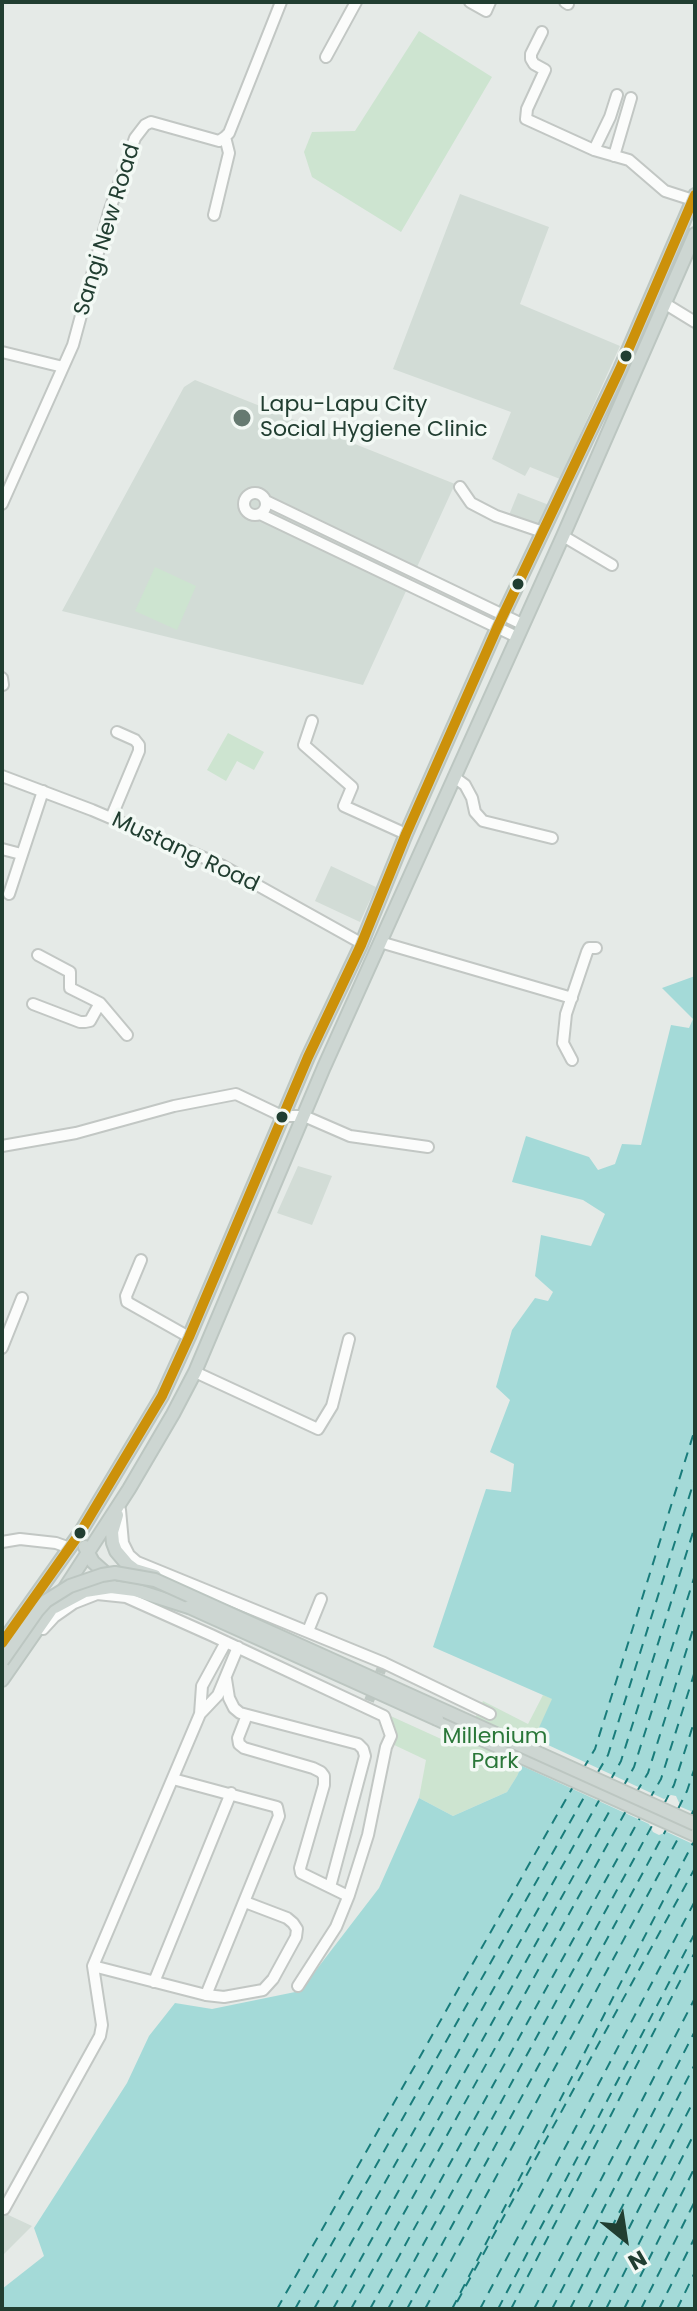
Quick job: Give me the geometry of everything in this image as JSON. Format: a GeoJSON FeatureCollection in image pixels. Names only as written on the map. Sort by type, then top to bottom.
{"type":"FeatureCollection","features":[{"type":"Feature","properties":{"kind":"main road"},"geometry":{"type":"LineString","coordinates":[[2,1643],[80,1533],[151,1416],[189,1337],[282,1116],[361,943],[500,622],[690,220],[694,197]]}},
{"type":"Feature","properties":{"kind":"main road"},"geometry":{"type":"LineString","coordinates":[[2,1680],[120,1504],[195,1372],[380,942],[695,234]]}},
{"type":"Feature","properties":{"kind":"main road"},"geometry":{"type":"LineString","coordinates":[[151,1416],[168,1424]]}},
{"type":"Feature","properties":{"kind":"main road"},"geometry":{"type":"LineString","coordinates":[[120,1504],[112,1532],[113,1543],[116,1551],[135,1570],[196,1589],[410,1686],[441,1709]]}},
{"type":"Feature","properties":{"kind":"main road"},"geometry":{"type":"LineString","coordinates":[[80,1533],[88,1554],[98,1568],[135,1590],[189,1607],[695,1835]]}},
{"type":"Feature","properties":{"kind":"main road"},"geometry":{"type":"LineString","coordinates":[[2,1661],[37,1611],[70,1586],[102,1575],[132,1575],[155,1580],[695,1824]]}},
{"type":"Feature","properties":{"kind":"main road"},"geometry":{"type":"LineString","coordinates":[[52,1608],[85,1591],[99,1588],[135,1590]]}},
{"type":"Feature","properties":{"kind":"street"},"geometry":{"type":"LineString","coordinates":[[214,215],[229,153],[225,137],[281,2]]}},
{"type":"Feature","properties":{"kind":"street"},"geometry":{"type":"LineString","coordinates":[[326,57],[356,2]]}},
{"type":"Feature","properties":{"kind":"street"},"geometry":{"type":"LineString","coordinates":[[470,2],[486,11],[490,2]]}},
{"type":"Feature","properties":{"kind":"street"},"geometry":{"type":"LineString","coordinates":[[542,32],[531,59],[545,70],[527,109],[526,119],[594,150],[635,163],[665,191],[694,197]]}},
{"type":"Feature","properties":{"kind":"street"},"geometry":{"type":"LineString","coordinates":[[594,150],[617,95]]}},
{"type":"Feature","properties":{"kind":"street"},"geometry":{"type":"LineString","coordinates":[[614,156],[631,98]]}},
{"type":"Feature","properties":{"kind":"street","name":"Sangi New Road"},"geometry":{"type":"LineString","coordinates":[[2,504],[7,481],[73,345],[109,212],[135,138],[151,122],[219,141],[225,137]]}},
{"type":"Feature","properties":{"kind":"street"},"geometry":{"type":"LineString","coordinates":[[664,303],[695,322]]}},
{"type":"Feature","properties":{"kind":"street"},"geometry":{"type":"LineString","coordinates":[[2,352],[63,367]]}},
{"type":"Feature","properties":{"kind":"street"},"geometry":{"type":"LineString","coordinates":[[460,487],[471,503],[496,516],[543,532]]}},
{"type":"Feature","properties":{"kind":"street"},"geometry":{"type":"LineString","coordinates":[[260,514],[266,506],[263,495],[257,492],[246,496],[243,501],[246,512],[260,514],[354,560],[500,622],[522,624]]}},
{"type":"Feature","properties":{"kind":"street"},"geometry":{"type":"LineString","coordinates":[[266,501],[500,622],[517,637]]}},
{"type":"Feature","properties":{"kind":"street"},"geometry":{"type":"LineString","coordinates":[[563,536],[612,565]]}},
{"type":"Feature","properties":{"kind":"street"},"geometry":{"type":"LineString","coordinates":[[354,560],[359,547]]}},
{"type":"Feature","properties":{"kind":"street"},"geometry":{"type":"LineString","coordinates":[[2,678],[3,685]]}},
{"type":"Feature","properties":{"kind":"street"},"geometry":{"type":"LineString","coordinates":[[312,721],[304,745],[352,787],[344,806],[406,834]]}},
{"type":"Feature","properties":{"kind":"street"},"geometry":{"type":"LineString","coordinates":[[111,818],[139,751],[135,740],[117,732]]}},
{"type":"Feature","properties":{"kind":"street","name":"Mustang Road"},"geometry":{"type":"LineString","coordinates":[[2,776],[223,866],[361,943]]}},
{"type":"Feature","properties":{"kind":"street"},"geometry":{"type":"LineString","coordinates":[[454,777],[465,785],[475,812],[483,821],[552,838]]}},
{"type":"Feature","properties":{"kind":"street"},"geometry":{"type":"LineString","coordinates":[[9,894],[43,791]]}},
{"type":"Feature","properties":{"kind":"street"},"geometry":{"type":"LineString","coordinates":[[2,849],[21,854]]}},
{"type":"Feature","properties":{"kind":"street"},"geometry":{"type":"LineString","coordinates":[[380,942],[572,998]]}},
{"type":"Feature","properties":{"kind":"street"},"geometry":{"type":"LineString","coordinates":[[572,1060],[562,1037],[566,1014],[587,952],[589,948],[596,948]]}},
{"type":"Feature","properties":{"kind":"street"},"geometry":{"type":"LineString","coordinates":[[38,955],[70,972],[70,988],[100,1003],[127,1035]]}},
{"type":"Feature","properties":{"kind":"street"},"geometry":{"type":"LineString","coordinates":[[33,1004],[85,1022],[90,1021],[100,1003]]}},
{"type":"Feature","properties":{"kind":"street"},"geometry":{"type":"LineString","coordinates":[[2,1146],[76,1133],[174,1106],[236,1094],[282,1116],[304,1116],[350,1136],[428,1147]]}},
{"type":"Feature","properties":{"kind":"street"},"geometry":{"type":"LineString","coordinates":[[141,1260],[126,1296],[127,1302],[189,1337]]}},
{"type":"Feature","properties":{"kind":"street"},"geometry":{"type":"LineString","coordinates":[[2,1348],[22,1298]]}},
{"type":"Feature","properties":{"kind":"street"},"geometry":{"type":"LineString","coordinates":[[195,1372],[318,1429],[332,1406],[349,1339]]}},
{"type":"Feature","properties":{"kind":"street"},"geometry":{"type":"LineString","coordinates":[[120,1504],[123,1543],[137,1562],[308,1631],[490,1714]]}},
{"type":"Feature","properties":{"kind":"street"},"geometry":{"type":"LineString","coordinates":[[2,1542],[20,1539],[56,1543],[70,1548]]}},
{"type":"Feature","properties":{"kind":"street"},"geometry":{"type":"LineString","coordinates":[[23,1651],[54,1617],[74,1603],[97,1594],[126,1597],[368,1704],[384,1716],[391,1736],[368,1835],[349,1895],[336,1927],[298,1986]]}},
{"type":"Feature","properties":{"kind":"street"},"geometry":{"type":"LineString","coordinates":[[308,1631],[321,1599]]}},
{"type":"Feature","properties":{"kind":"street"},"geometry":{"type":"LineString","coordinates":[[4,2209],[100,2036],[102,2025],[93,1966],[200,1714],[202,1686],[226,1642]]}},
{"type":"Feature","properties":{"kind":"street"},"geometry":{"type":"LineString","coordinates":[[200,1714],[218,1695],[238,1647]]}},
{"type":"Feature","properties":{"kind":"street"},"geometry":{"type":"LineString","coordinates":[[226,1677],[234,1708],[247,1715],[358,1744],[363,1749],[365,1756],[330,1887]]}},
{"type":"Feature","properties":{"kind":"street"},"geometry":{"type":"LineString","coordinates":[[247,1715],[238,1738],[244,1748],[313,1768],[324,1776],[300,1868],[305,1876],[346,1895]]}},
{"type":"Feature","properties":{"kind":"street"},"geometry":{"type":"LineString","coordinates":[[173,1779],[277,1807],[279,1816],[206,1995]]}},
{"type":"Feature","properties":{"kind":"street"},"geometry":{"type":"LineString","coordinates":[[154,1982],[231,1793]]}},
{"type":"Feature","properties":{"kind":"street"},"geometry":{"type":"LineString","coordinates":[[93,1966],[206,1995],[224,1997],[263,1990],[273,1979],[296,1937],[297,1929],[293,1923],[245,1902]]}},
{"type":"Feature","properties":{"kind":"shaded area"},"geometry":{"type":"Polygon","coordinates":[[[460,194],[549,227],[520,304],[620,346],[560,479],[530,467],[525,476],[492,459],[511,412],[393,369],[460,194]]]}},
{"type":"Feature","properties":{"kind":"shaded area"},"geometry":{"type":"Polygon","coordinates":[[[195,380],[455,484],[363,685],[62,611],[184,387],[195,380]]]}},
{"type":"Feature","properties":{"kind":"shaded area"},"geometry":{"type":"Polygon","coordinates":[[[518,493],[549,505],[539,527],[509,515],[518,493]]]}},
{"type":"Feature","properties":{"kind":"shaded area"},"geometry":{"type":"Polygon","coordinates":[[[331,866],[376,887],[360,922],[315,901],[331,866]]]}},
{"type":"Feature","properties":{"kind":"shaded area"},"geometry":{"type":"Polygon","coordinates":[[[298,1166],[332,1176],[312,1225],[277,1213],[298,1166]]]}},
{"type":"Feature","properties":{"kind":"shaded area"},"geometry":{"type":"Polygon","coordinates":[[[2,2212],[32,2226],[2,2256],[2,2212]]]}},
{"type":"Feature","properties":{"kind":"green space"},"geometry":{"type":"Polygon","coordinates":[[[419,31],[492,77],[401,232],[312,177],[304,152],[312,132],[355,131],[419,31]]]}},
{"type":"Feature","properties":{"kind":"green space"},"geometry":{"type":"Polygon","coordinates":[[[155,567],[196,586],[177,630],[135,611],[155,567]]]}},
{"type":"Feature","properties":{"kind":"green space"},"geometry":{"type":"Polygon","coordinates":[[[228,733],[264,752],[254,770],[237,761],[226,781],[207,770],[228,733]]]}},
{"type":"Feature","properties":{"kind":"green space","name":"Millenium Park"},"geometry":{"type":"Polygon","coordinates":[[[543,1695],[553,1699],[507,1792],[453,1816],[419,1798],[426,1760],[390,1743],[382,1728],[384,1713],[461,1748],[483,1701],[528,1724],[543,1695]]]}},
{"type":"Feature","properties":{"kind":"water"},"geometry":{"type":"Polygon","coordinates":[[[695,976],[695,2309],[2,2309],[2,2289],[44,2256],[34,2228],[127,2083],[149,2036],[175,2003],[212,2009],[300,1991],[379,1888],[419,1798],[453,1816],[507,1792],[517,1776],[552,1699],[433,1647],[486,1489],[511,1492],[514,1464],[490,1452],[510,1400],[496,1387],[512,1330],[535,1298],[548,1301],[553,1292],[535,1276],[541,1235],[591,1246],[605,1214],[583,1200],[512,1182],[526,1136],[589,1157],[598,1170],[615,1164],[622,1144],[641,1145],[671,1025],[689,1028],[693,1019],[662,988],[695,976]]]}},
{"type":"Feature","properties":{"kind":"pier"},"geometry":{"type":"Polygon","coordinates":[[[531,1737],[664,1799],[676,1796],[681,1807],[695,1813],[695,1845],[667,1832],[659,1835],[653,1832],[649,1824],[518,1764],[531,1737]]]}},
{"type":"Feature","properties":{"kind":"ferry route"},"geometry":{"type":"LineString","coordinates":[[583,1769],[595,1749],[695,1429]]}},
{"type":"Feature","properties":{"kind":"ferry route"},"geometry":{"type":"LineString","coordinates":[[598,1772],[608,1755],[695,1478]]}},
{"type":"Feature","properties":{"kind":"ferry route"},"geometry":{"type":"LineString","coordinates":[[610,1781],[621,1761],[695,1526]]}},
{"type":"Feature","properties":{"kind":"ferry route"},"geometry":{"type":"LineString","coordinates":[[623,1787],[634,1767],[695,1575]]}},
{"type":"Feature","properties":{"kind":"ferry route"},"geometry":{"type":"LineString","coordinates":[[636,1793],[648,1773],[695,1623]]}},
{"type":"Feature","properties":{"kind":"ferry route"},"geometry":{"type":"LineString","coordinates":[[649,1800],[661,1779],[695,1671]]}},
{"type":"Feature","properties":{"kind":"ferry route"},"geometry":{"type":"LineString","coordinates":[[664,1804],[674,1785],[695,1719]]}},
{"type":"Feature","properties":{"kind":"ferry route"},"geometry":{"type":"LineString","coordinates":[[678,1809],[695,1767]]}},
{"type":"Feature","properties":{"kind":"ferry route"},"geometry":{"type":"LineString","coordinates":[[277,2309],[574,1785]]}},
{"type":"Feature","properties":{"kind":"ferry route"},"geometry":{"type":"LineString","coordinates":[[295,2309],[587,1792]]}},
{"type":"Feature","properties":{"kind":"ferry route"},"geometry":{"type":"LineString","coordinates":[[314,2309],[601,1797]]}},
{"type":"Feature","properties":{"kind":"ferry route"},"geometry":{"type":"LineString","coordinates":[[333,2309],[614,1803]]}},
{"type":"Feature","properties":{"kind":"ferry route"},"geometry":{"type":"LineString","coordinates":[[690,1817],[695,1808]]}},
{"type":"Feature","properties":{"kind":"ferry route"},"geometry":{"type":"LineString","coordinates":[[351,2309],[627,1809]]}},
{"type":"Feature","properties":{"kind":"ferry route"},"geometry":{"type":"LineString","coordinates":[[370,2309],[641,1816]]}},
{"type":"Feature","properties":{"kind":"ferry route"},"geometry":{"type":"LineString","coordinates":[[388,2309],[653,1824]]}},
{"type":"Feature","properties":{"kind":"ferry route"},"geometry":{"type":"LineString","coordinates":[[407,2309],[667,1828]]}},
{"type":"Feature","properties":{"kind":"ferry route"},"geometry":{"type":"LineString","coordinates":[[425,2309],[681,1833]]}},
{"type":"Feature","properties":{"kind":"ferry route"},"geometry":{"type":"LineString","coordinates":[[452,2309],[694,1841]]}},
{"type":"Feature","properties":{"kind":"ferry route"},"geometry":{"type":"LineString","coordinates":[[457,2302],[695,1868]]}},
{"type":"Feature","properties":{"kind":"ferry route"},"geometry":{"type":"LineString","coordinates":[[480,2309],[695,1901]]}},
{"type":"Feature","properties":{"kind":"ferry route"},"geometry":{"type":"LineString","coordinates":[[498,2309],[695,1933]]}},
{"type":"Feature","properties":{"kind":"ferry route"},"geometry":{"type":"LineString","coordinates":[[511,2309],[695,1952]]}},
{"type":"Feature","properties":{"kind":"ferry route"},"geometry":{"type":"LineString","coordinates":[[534,2309],[695,1998]]}},
{"type":"Feature","properties":{"kind":"ferry route"},"geometry":{"type":"LineString","coordinates":[[552,2309],[695,2031]]}},
{"type":"Feature","properties":{"kind":"ferry route"},"geometry":{"type":"LineString","coordinates":[[570,2309],[695,2064]]}},
{"type":"Feature","properties":{"kind":"ferry route"},"geometry":{"type":"LineString","coordinates":[[588,2309],[695,2098]]}},
{"type":"Feature","properties":{"kind":"ferry route"},"geometry":{"type":"LineString","coordinates":[[606,2309],[695,2132]]}},
{"type":"Feature","properties":{"kind":"ferry route"},"geometry":{"type":"LineString","coordinates":[[624,2309],[695,2167]]}},
{"type":"Feature","properties":{"kind":"ferry route"},"geometry":{"type":"LineString","coordinates":[[641,2309],[695,2201]]}},
{"type":"Feature","properties":{"kind":"ferry route"},"geometry":{"type":"LineString","coordinates":[[659,2309],[695,2237]]}},
{"type":"Feature","properties":{"kind":"ferry route"},"geometry":{"type":"LineString","coordinates":[[677,2309],[695,2272]]}},
{"type":"Feature","properties":{"kind":"tunnel"},"geometry":{"type":"LineString","coordinates":[[369,1701],[383,1665]]}},
{"type":"Feature","properties":{"kind":"transit line"},"geometry":{"type":"LineString","coordinates":[[2,1643],[80,1533],[162,1396],[497,628],[620,369],[695,195]]}},
{"type":"Feature","properties":{"kind":"place","name":"Lapu-Lapu City Social Hygiene Clinic"},"geometry":{"type":"Point","coordinates":[242,418]}}]}
